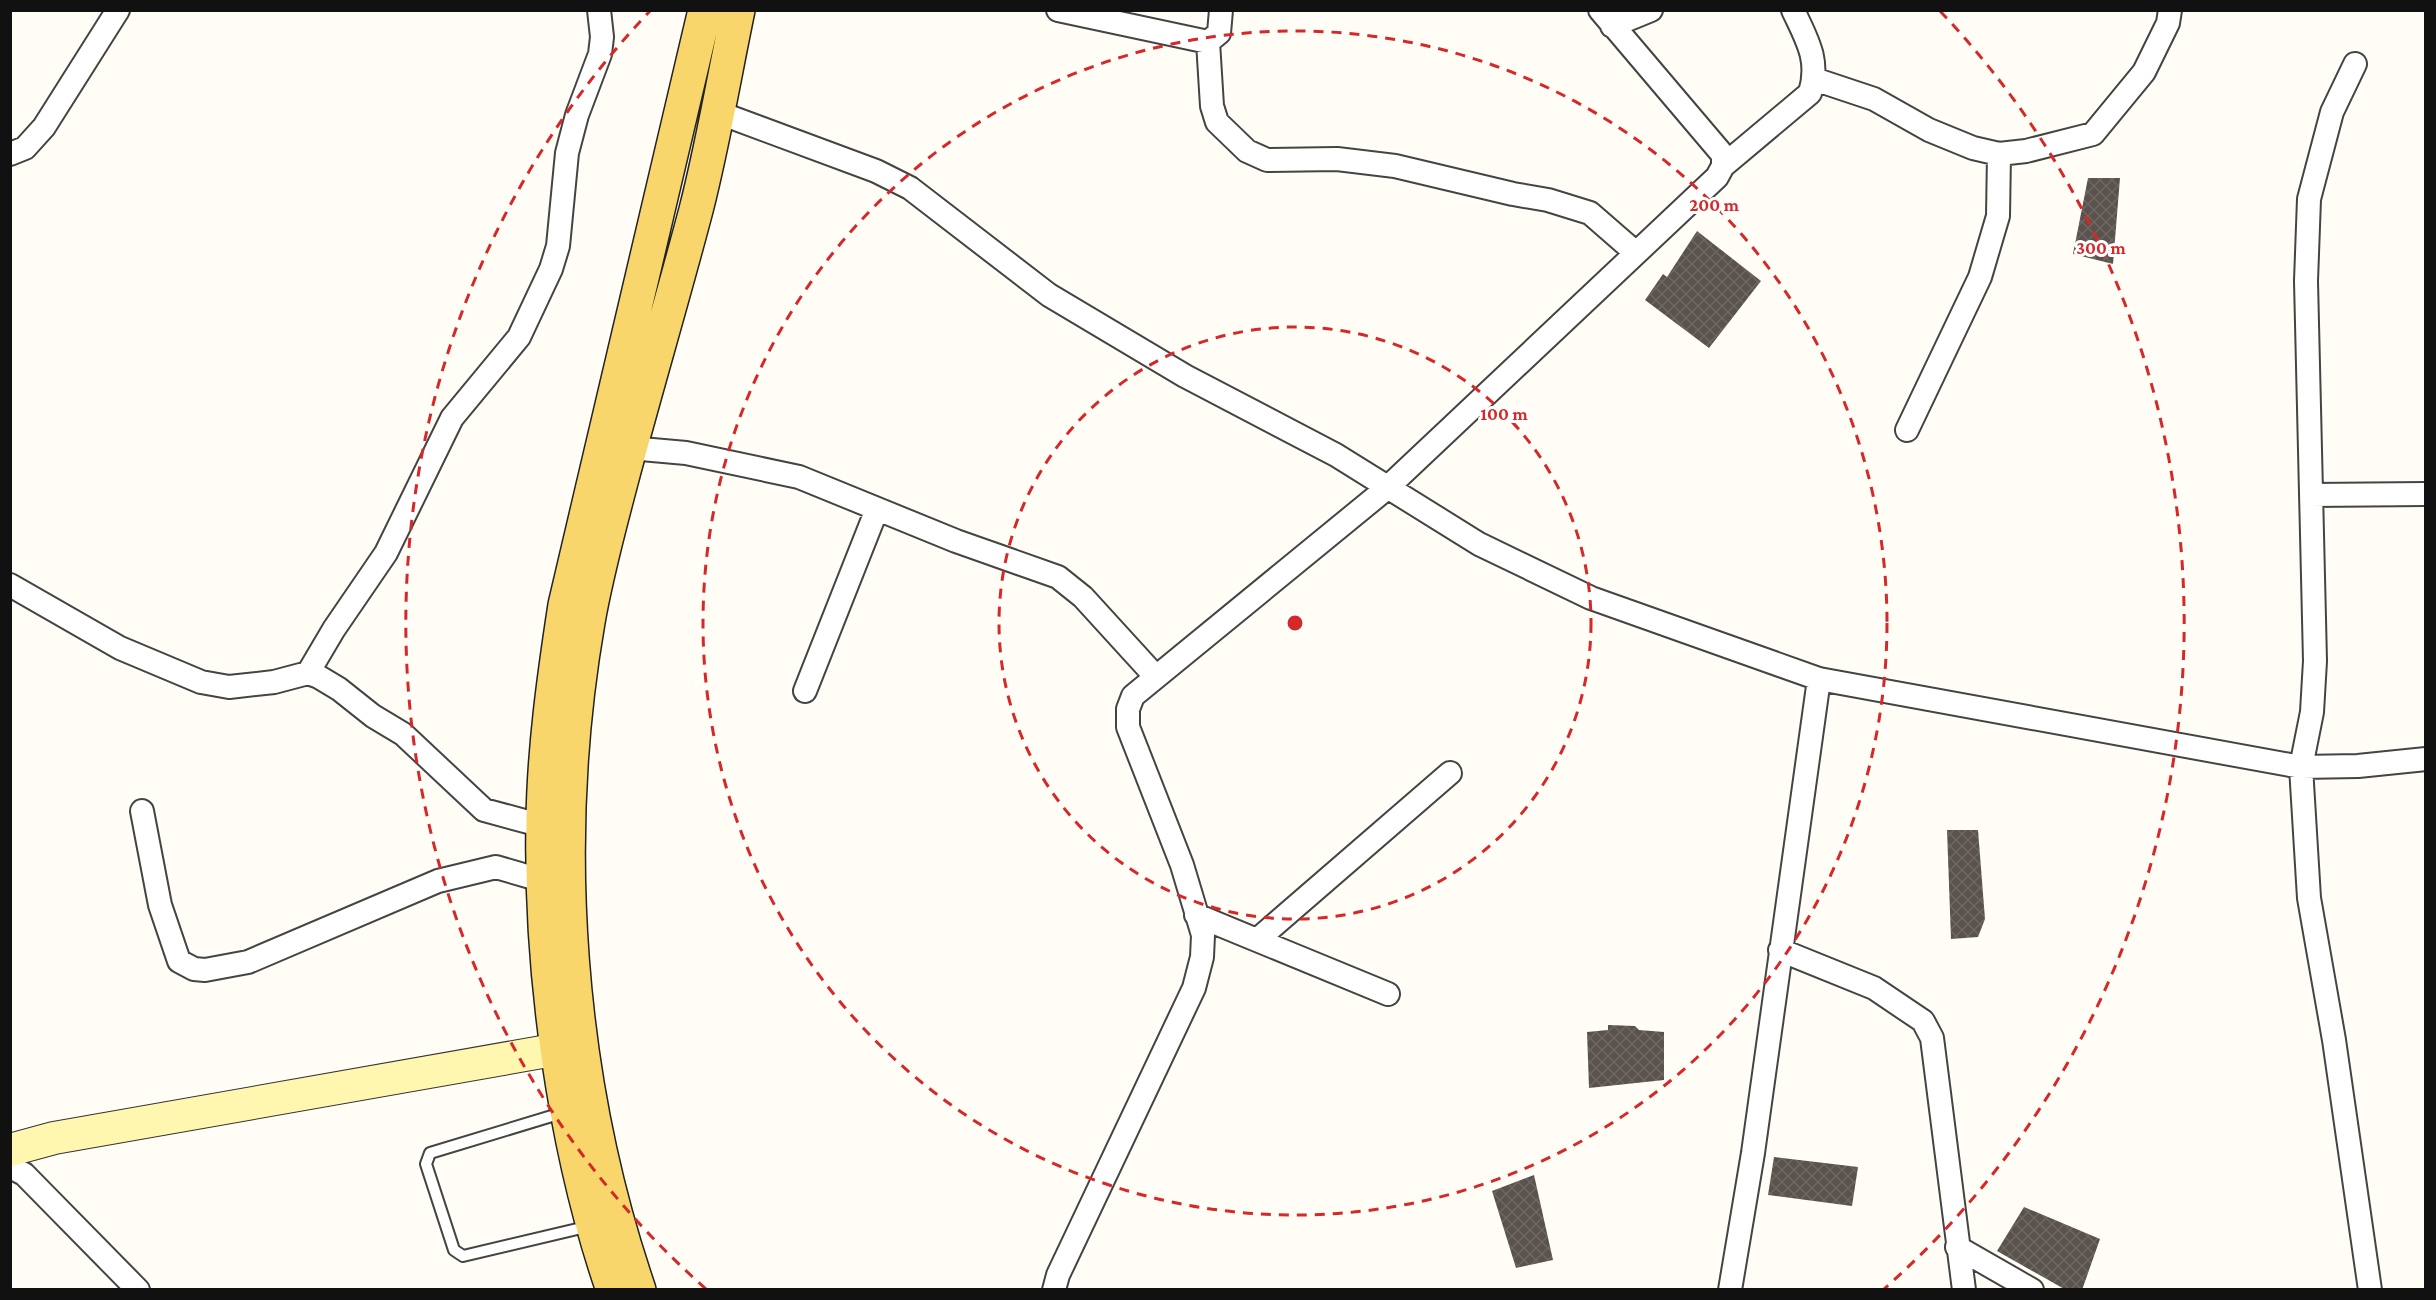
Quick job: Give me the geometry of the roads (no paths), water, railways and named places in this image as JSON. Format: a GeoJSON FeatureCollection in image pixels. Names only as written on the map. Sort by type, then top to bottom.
{"type":"FeatureCollection","features":[{"type":"Feature","properties":{"kind":"main road"},"geometry":{"type":"LineString","coordinates":[[613,1290],[577,1165],[559,1049],[546,939],[543,826],[550,701],[565,605],[705,10]]}},
{"type":"Feature","properties":{"kind":"main road"},"geometry":{"type":"LineString","coordinates":[[639,1290],[603,1163],[581,1039],[572,935],[567,812],[574,716],[588,620],[630,448],[697,206],[738,10]]}},
{"type":"Feature","properties":{"kind":"street"},"geometry":{"type":"LineString","coordinates":[[10,154],[25,148],[44,127],[118,10]]}},
{"type":"Feature","properties":{"kind":"street"},"geometry":{"type":"LineString","coordinates":[[308,673],[334,629],[386,553],[452,418],[519,336],[551,269],[558,246],[567,153],[600,54],[602,38],[599,10]]}},
{"type":"Feature","properties":{"kind":"street"},"geometry":{"type":"LineString","coordinates":[[1058,10],[1208,42]]}},
{"type":"Feature","properties":{"kind":"street"},"geometry":{"type":"LineString","coordinates":[[1208,42],[1219,33],[1221,10]]}},
{"type":"Feature","properties":{"kind":"street"},"geometry":{"type":"LineString","coordinates":[[1606,18],[1651,10]]}},
{"type":"Feature","properties":{"kind":"street"},"geometry":{"type":"LineString","coordinates":[[1054,1290],[1058,1275],[1115,1150],[1194,988],[1202,957],[1203,935],[1182,865],[1128,727],[1128,709],[1133,696],[1387,488],[1717,177],[1723,166],[1810,93],[1814,79],[1812,50],[1792,10]]}},
{"type":"Feature","properties":{"kind":"street"},"geometry":{"type":"LineString","coordinates":[[1814,79],[1875,99],[1929,130],[1973,148],[1999,154],[2025,151],[2093,134],[2144,72],[2168,24],[2170,10]]}},
{"type":"Feature","properties":{"kind":"street"},"geometry":{"type":"LineString","coordinates":[[1606,18],[1723,155],[1723,166]]}},
{"type":"Feature","properties":{"kind":"street"},"geometry":{"type":"LineString","coordinates":[[1208,42],[1212,105],[1217,122],[1247,150],[1267,160],[1337,159],[1395,166],[1548,200],[1590,213],[1636,253]]}},
{"type":"Feature","properties":{"kind":"street"},"geometry":{"type":"LineString","coordinates":[[2355,64],[2332,112],[2309,199],[2306,281],[2315,661],[2312,712],[2301,767],[2309,898],[2334,1040],[2370,1290]]}},
{"type":"Feature","properties":{"kind":"street"},"geometry":{"type":"LineString","coordinates":[[717,112],[876,171],[910,188],[1049,296],[1185,376],[1336,455],[1479,544],[1591,598],[1819,679],[2301,767],[2358,766],[2426,759]]}},
{"type":"Feature","properties":{"kind":"street"},"geometry":{"type":"LineString","coordinates":[[1907,430],[1980,277],[1998,216],[1999,154]]}},
{"type":"Feature","properties":{"kind":"street"},"geometry":{"type":"LineString","coordinates":[[630,448],[686,453],[799,477],[1058,577],[1083,597],[1156,677]]}},
{"type":"Feature","properties":{"kind":"street"},"geometry":{"type":"LineString","coordinates":[[2311,495],[2426,494]]}},
{"type":"Feature","properties":{"kind":"street"},"geometry":{"type":"LineString","coordinates":[[805,691],[877,509]]}},
{"type":"Feature","properties":{"kind":"street"},"geometry":{"type":"LineString","coordinates":[[10,585],[120,648],[201,682],[240,686],[274,682],[308,673],[339,689],[373,716],[403,734],[484,810],[543,826]]}},
{"type":"Feature","properties":{"kind":"street"},"geometry":{"type":"LineString","coordinates":[[1730,1290],[1753,1153],[1819,679]]}},
{"type":"Feature","properties":{"kind":"street"},"geometry":{"type":"LineString","coordinates":[[1257,940],[1450,772]]}},
{"type":"Feature","properties":{"kind":"street"},"geometry":{"type":"LineString","coordinates":[[142,811],[160,905],[179,961],[194,969],[205,970],[248,962],[438,881],[496,867],[544,881]]}},
{"type":"Feature","properties":{"kind":"street"},"geometry":{"type":"LineString","coordinates":[[1196,915],[1388,994]]}},
{"type":"Feature","properties":{"kind":"street"},"geometry":{"type":"LineString","coordinates":[[1780,951],[1874,988],[1923,1021],[1932,1038],[1964,1290]]}},
{"type":"Feature","properties":{"kind":"street"},"geometry":{"type":"LineString","coordinates":[[10,1150],[54,1138],[559,1049]]}},
{"type":"Feature","properties":{"kind":"street"},"geometry":{"type":"LineString","coordinates":[[10,1167],[24,1174],[138,1290]]}},
{"type":"Feature","properties":{"kind":"street"},"geometry":{"type":"LineString","coordinates":[[1957,1247],[2032,1290]]}},
{"type":"Feature","properties":{"kind":"lane"},"geometry":{"type":"LineString","coordinates":[[568,1111],[430,1153],[426,1164],[454,1251],[458,1255],[463,1256],[594,1225]]}}]}
